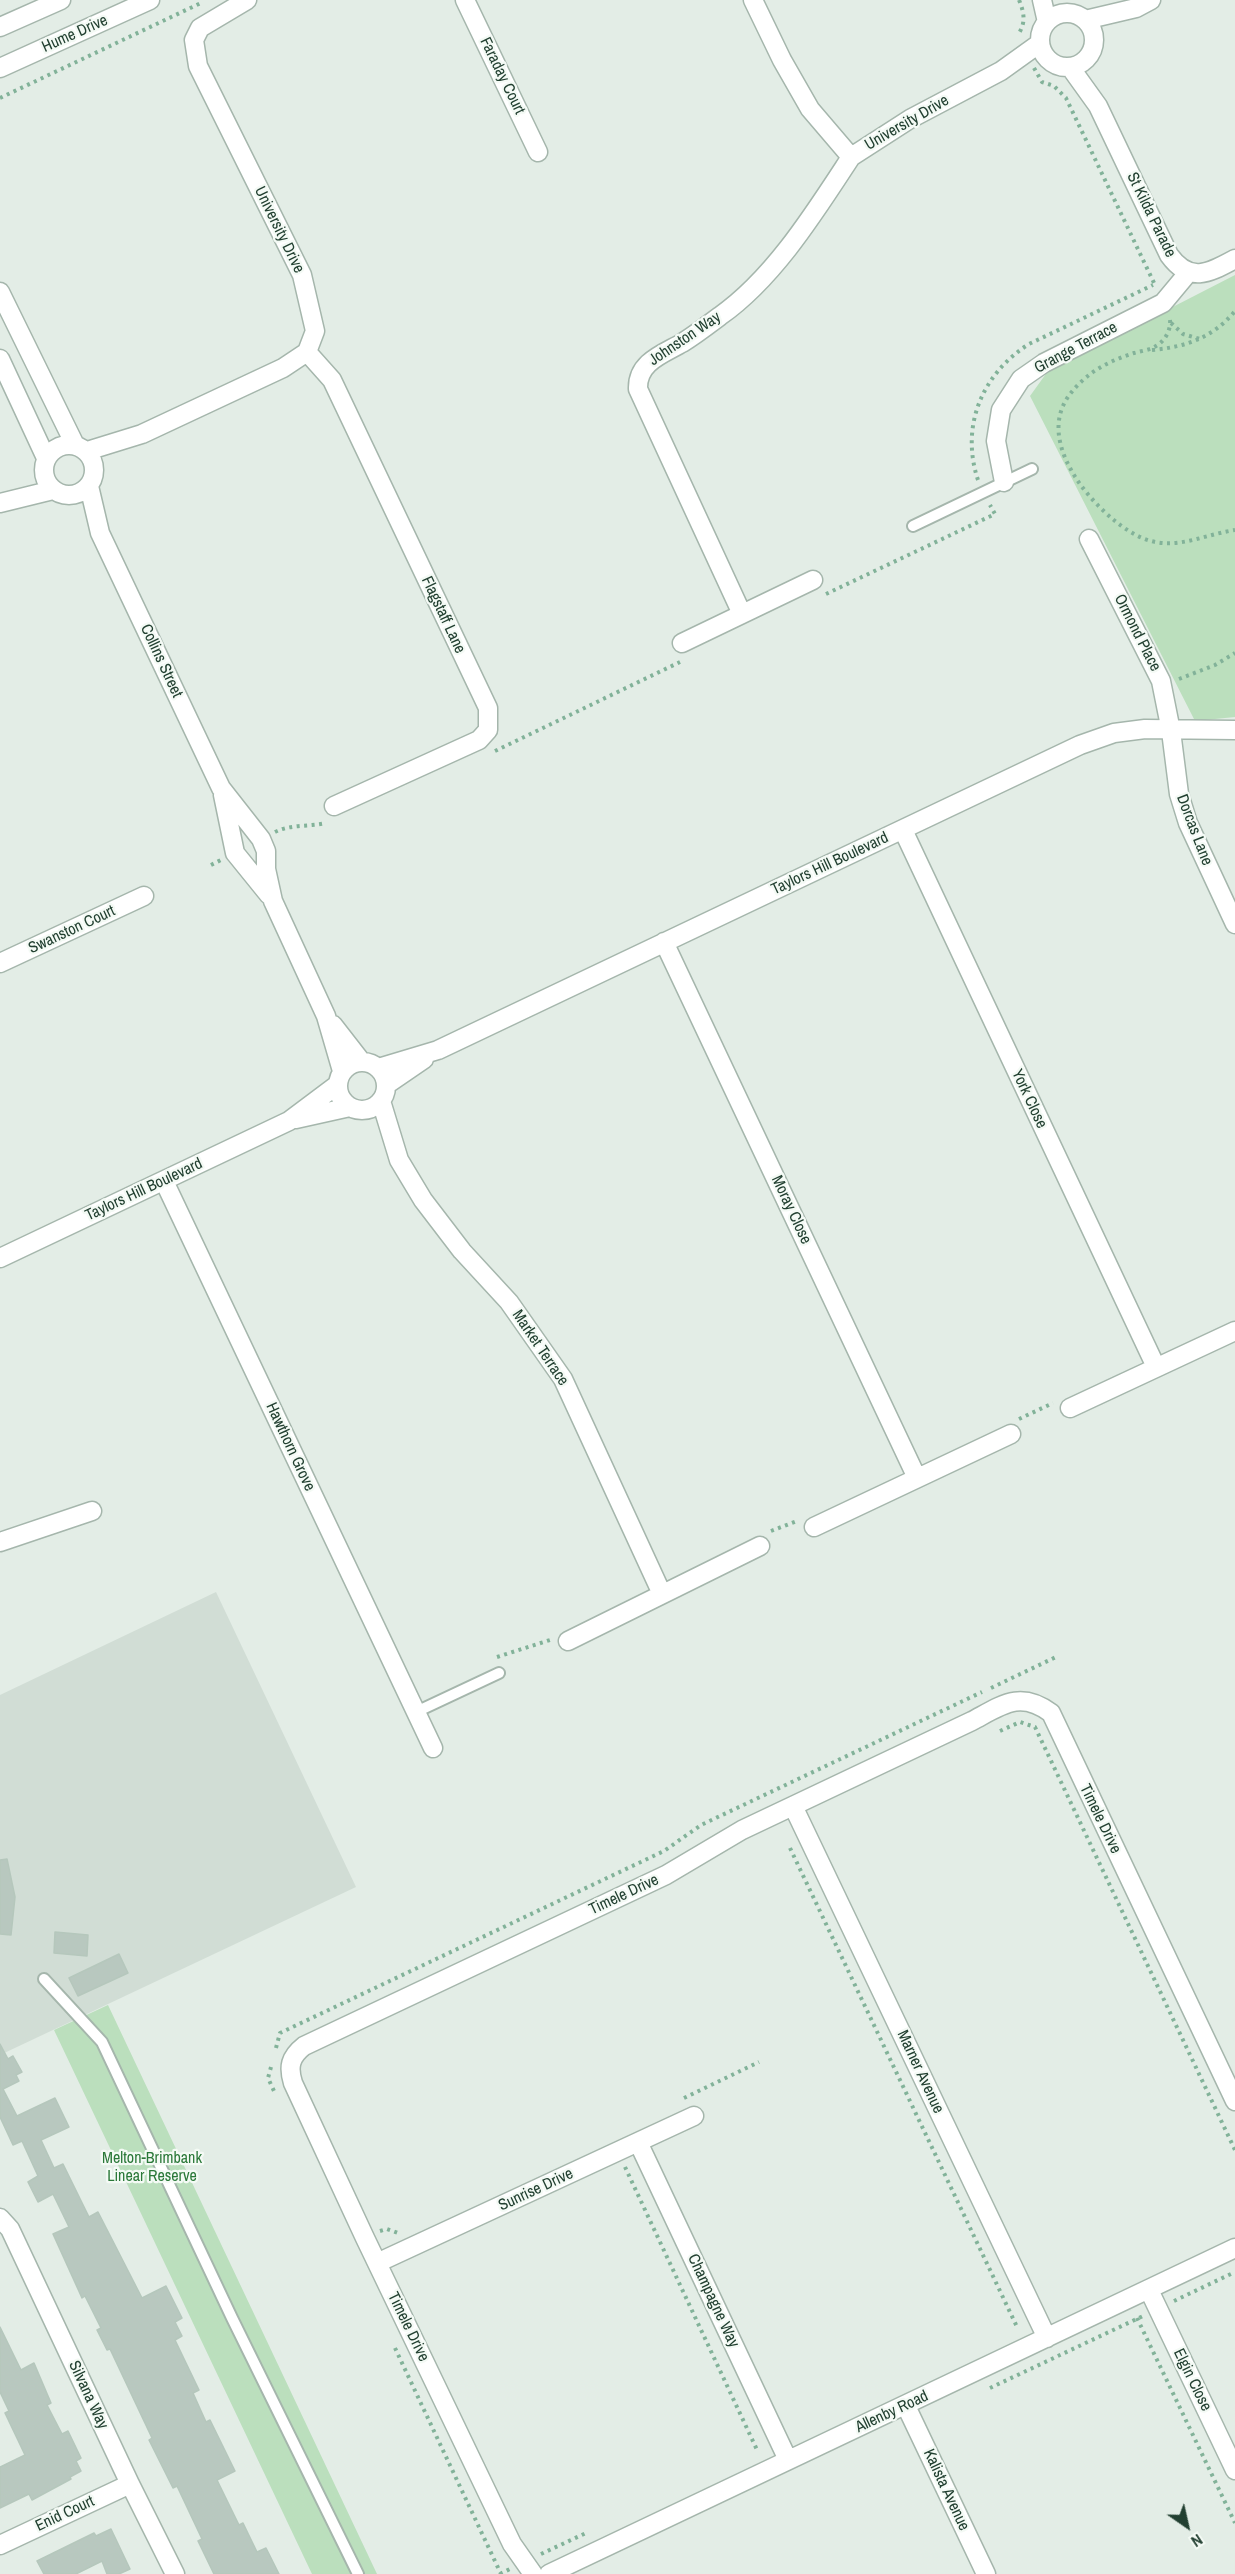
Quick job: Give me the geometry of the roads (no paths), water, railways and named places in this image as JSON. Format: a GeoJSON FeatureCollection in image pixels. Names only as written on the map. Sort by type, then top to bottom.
{"type":"FeatureCollection","features":[{"type":"Feature","properties":{"kind":"street"},"geometry":{"type":"LineString","coordinates":[[0,27],[61,0]]}},
{"type":"Feature","properties":{"kind":"street","name":"Hume Drive"},"geometry":{"type":"LineString","coordinates":[[0,68],[150,0]]}},
{"type":"Feature","properties":{"kind":"street","name":"University Drive"},"geometry":{"type":"LineString","coordinates":[[247,0],[200,28],[194,40],[198,66],[302,275],[315,331],[307,352]]}},
{"type":"Feature","properties":{"kind":"street","name":"Faraday Court"},"geometry":{"type":"LineString","coordinates":[[465,0],[538,152]]}},
{"type":"Feature","properties":{"kind":"street","name":"University Drive"},"geometry":{"type":"LineString","coordinates":[[753,0],[782,60],[810,109],[851,157],[909,119],[1037,55]]}},
{"type":"Feature","properties":{"kind":"street"},"geometry":{"type":"LineString","coordinates":[[1042,0],[1047,22]]}},
{"type":"Feature","properties":{"kind":"street"},"geometry":{"type":"LineString","coordinates":[[1086,20],[1144,4]]}},
{"type":"Feature","properties":{"kind":"street"},"geometry":{"type":"LineString","coordinates":[[1095,40],[1144,4]]}},
{"type":"Feature","properties":{"kind":"street"},"geometry":{"type":"LineString","coordinates":[[1061,7],[1086,20],[1094,32],[1095,40],[1087,59],[1070,68],[1056,65],[1037,55],[1043,28],[1047,22],[1061,7]]}},
{"type":"Feature","properties":{"kind":"street","name":"St Kilda Parade"},"geometry":{"type":"LineString","coordinates":[[1087,59],[1098,106]]}},
{"type":"Feature","properties":{"kind":"street","name":"St Kilda Parade"},"geometry":{"type":"LineString","coordinates":[[1070,68],[1098,106],[1169,255],[1177,266],[1188,273],[1201,274],[1235,259]]}},
{"type":"Feature","properties":{"kind":"street","name":"Johnston Way"},"geometry":{"type":"LineString","coordinates":[[742,614],[638,389],[638,380],[645,366],[659,354],[682,343],[741,301],[807,225],[851,157]]}},
{"type":"Feature","properties":{"kind":"street","name":"Grange Terrace"},"geometry":{"type":"LineString","coordinates":[[1004,482],[996,441],[1001,410],[1021,379],[1044,363],[1163,303],[1188,273]]}},
{"type":"Feature","properties":{"kind":"street"},"geometry":{"type":"LineString","coordinates":[[0,292],[81,448],[92,477]]}},
{"type":"Feature","properties":{"kind":"street"},"geometry":{"type":"LineString","coordinates":[[1,502],[45,465],[58,446],[81,448],[142,434],[283,368],[307,352]]}},
{"type":"Feature","properties":{"kind":"street","name":"Flagstaff Lane"},"geometry":{"type":"LineString","coordinates":[[307,352],[332,380],[488,708],[489,730],[479,740],[334,806]]}},
{"type":"Feature","properties":{"kind":"street"},"geometry":{"type":"LineString","coordinates":[[0,358],[45,465],[48,485],[61,492]]}},
{"type":"Feature","properties":{"kind":"street"},"geometry":{"type":"LineString","coordinates":[[1,502],[61,492],[83,491],[92,477],[142,434]]}},
{"type":"Feature","properties":{"kind":"street","name":"Collins Street"},"geometry":{"type":"LineString","coordinates":[[92,477],[100,533],[221,788],[261,839],[266,851],[266,869],[273,901],[326,1016],[340,1078]]}},
{"type":"Feature","properties":{"kind":"street","name":"Collins Street"},"geometry":{"type":"LineString","coordinates":[[61,492],[100,533]]}},
{"type":"Feature","properties":{"kind":"street","name":"Ormond Place"},"geometry":{"type":"LineString","coordinates":[[1089,539],[1162,684],[1172,731]]}},
{"type":"Feature","properties":{"kind":"street"},"geometry":{"type":"LineString","coordinates":[[682,643],[813,580]]}},
{"type":"Feature","properties":{"kind":"street","name":"Taylors Hill Boulevard"},"geometry":{"type":"LineString","coordinates":[[383,1093],[438,1050],[1080,745],[1114,733],[1145,729],[1235,730]]}},
{"type":"Feature","properties":{"kind":"street","name":"Dorcas Lane"},"geometry":{"type":"LineString","coordinates":[[1172,731],[1179,794],[1188,823],[1235,924]]}},
{"type":"Feature","properties":{"kind":"street","name":"Collins Street"},"geometry":{"type":"LineString","coordinates":[[221,788],[235,853],[273,901]]}},
{"type":"Feature","properties":{"kind":"street","name":"York Close"},"geometry":{"type":"LineString","coordinates":[[903,830],[1156,1367]]}},
{"type":"Feature","properties":{"kind":"street","name":"Swanston Court"},"geometry":{"type":"LineString","coordinates":[[0,963],[144,896]]}},
{"type":"Feature","properties":{"kind":"street","name":"Moray Close"},"geometry":{"type":"LineString","coordinates":[[664,942],[917,1478]]}},
{"type":"Feature","properties":{"kind":"street","name":"Collins Street"},"geometry":{"type":"LineString","coordinates":[[326,1016],[370,1065]]}},
{"type":"Feature","properties":{"kind":"street","name":"Taylors Hill Boulevard"},"geometry":{"type":"LineString","coordinates":[[370,1065],[438,1050]]}},
{"type":"Feature","properties":{"kind":"street"},"geometry":{"type":"LineString","coordinates":[[354,1063],[370,1065],[385,1079],[383,1093],[376,1106],[357,1109],[340,1097],[340,1078],[354,1063]]}},
{"type":"Feature","properties":{"kind":"street","name":"Taylors Hill Boulevard"},"geometry":{"type":"LineString","coordinates":[[0,1258],[289,1121],[340,1078]]}},
{"type":"Feature","properties":{"kind":"street","name":"Market Terrace"},"geometry":{"type":"LineString","coordinates":[[383,1093],[397,1156]]}},
{"type":"Feature","properties":{"kind":"street","name":"Taylors Hill Boulevard"},"geometry":{"type":"LineString","coordinates":[[289,1121],[357,1109]]}},
{"type":"Feature","properties":{"kind":"street","name":"Market Terrace"},"geometry":{"type":"LineString","coordinates":[[357,1109],[397,1156],[430,1209],[462,1251],[509,1302],[563,1379],[662,1594]]}},
{"type":"Feature","properties":{"kind":"street","name":"Hawthorn Grove"},"geometry":{"type":"LineString","coordinates":[[164,1181],[433,1748]]}},
{"type":"Feature","properties":{"kind":"street"},"geometry":{"type":"LineString","coordinates":[[1070,1408],[1235,1330]]}},
{"type":"Feature","properties":{"kind":"street"},"geometry":{"type":"LineString","coordinates":[[814,1527],[917,1478],[1013,1428]]}},
{"type":"Feature","properties":{"kind":"street"},"geometry":{"type":"LineString","coordinates":[[0,1542],[92,1511]]}},
{"type":"Feature","properties":{"kind":"street"},"geometry":{"type":"LineString","coordinates":[[568,1641],[760,1546]]}},
{"type":"Feature","properties":{"kind":"street","name":"Timele Drive"},"geometry":{"type":"LineString","coordinates":[[533,2574],[512,2544],[293,2083],[291,2063],[295,2053],[314,2041],[666,1875],[742,1830],[972,1721],[1003,1704],[1020,1700],[1037,1703],[1051,1713],[1058,1726],[1064,1743],[1235,2101]]}},
{"type":"Feature","properties":{"kind":"street","name":"Marner Avenue"},"geometry":{"type":"LineString","coordinates":[[793,1806],[1047,2338]]}},
{"type":"Feature","properties":{"kind":"street","name":"Sunrise Drive"},"geometry":{"type":"LineString","coordinates":[[377,2263],[694,2116]]}},
{"type":"Feature","properties":{"kind":"street","name":"Champagne Way"},"geometry":{"type":"LineString","coordinates":[[638,2142],[788,2460]]}},
{"type":"Feature","properties":{"kind":"street","name":"Silvana Way"},"geometry":{"type":"LineString","coordinates":[[0,2218],[10,2229],[175,2574]]}},
{"type":"Feature","properties":{"kind":"street","name":"Allenby Road"},"geometry":{"type":"LineString","coordinates":[[549,2574],[1235,2248]]}},
{"type":"Feature","properties":{"kind":"street","name":"Elgin Close"},"geometry":{"type":"LineString","coordinates":[[1149,2290],[1235,2470]]}},
{"type":"Feature","properties":{"kind":"street","name":"Kalista Avenue"},"geometry":{"type":"LineString","coordinates":[[906,2406],[986,2574]]}},
{"type":"Feature","properties":{"kind":"street","name":"Enid Court"},"geometry":{"type":"LineString","coordinates":[[0,2545],[130,2484]]}},
{"type":"Feature","properties":{"kind":"street","name":"Timele Drive"},"geometry":{"type":"LineString","coordinates":[[512,2544],[519,2574]]}},
{"type":"Feature","properties":{"kind":"lane"},"geometry":{"type":"LineString","coordinates":[[913,526],[1032,469]]}},
{"type":"Feature","properties":{"kind":"lane"},"geometry":{"type":"LineString","coordinates":[[416,1712],[499,1673]]}},
{"type":"Feature","properties":{"kind":"lane"},"geometry":{"type":"LineString","coordinates":[[44,1979],[102,2042],[232,2318],[358,2574]]}},
{"type":"Feature","properties":{"kind":"park label","name":"Melton-Brimbank Linear Reserve"},"geometry":{"type":"Point","coordinates":[152,2168]}}]}
